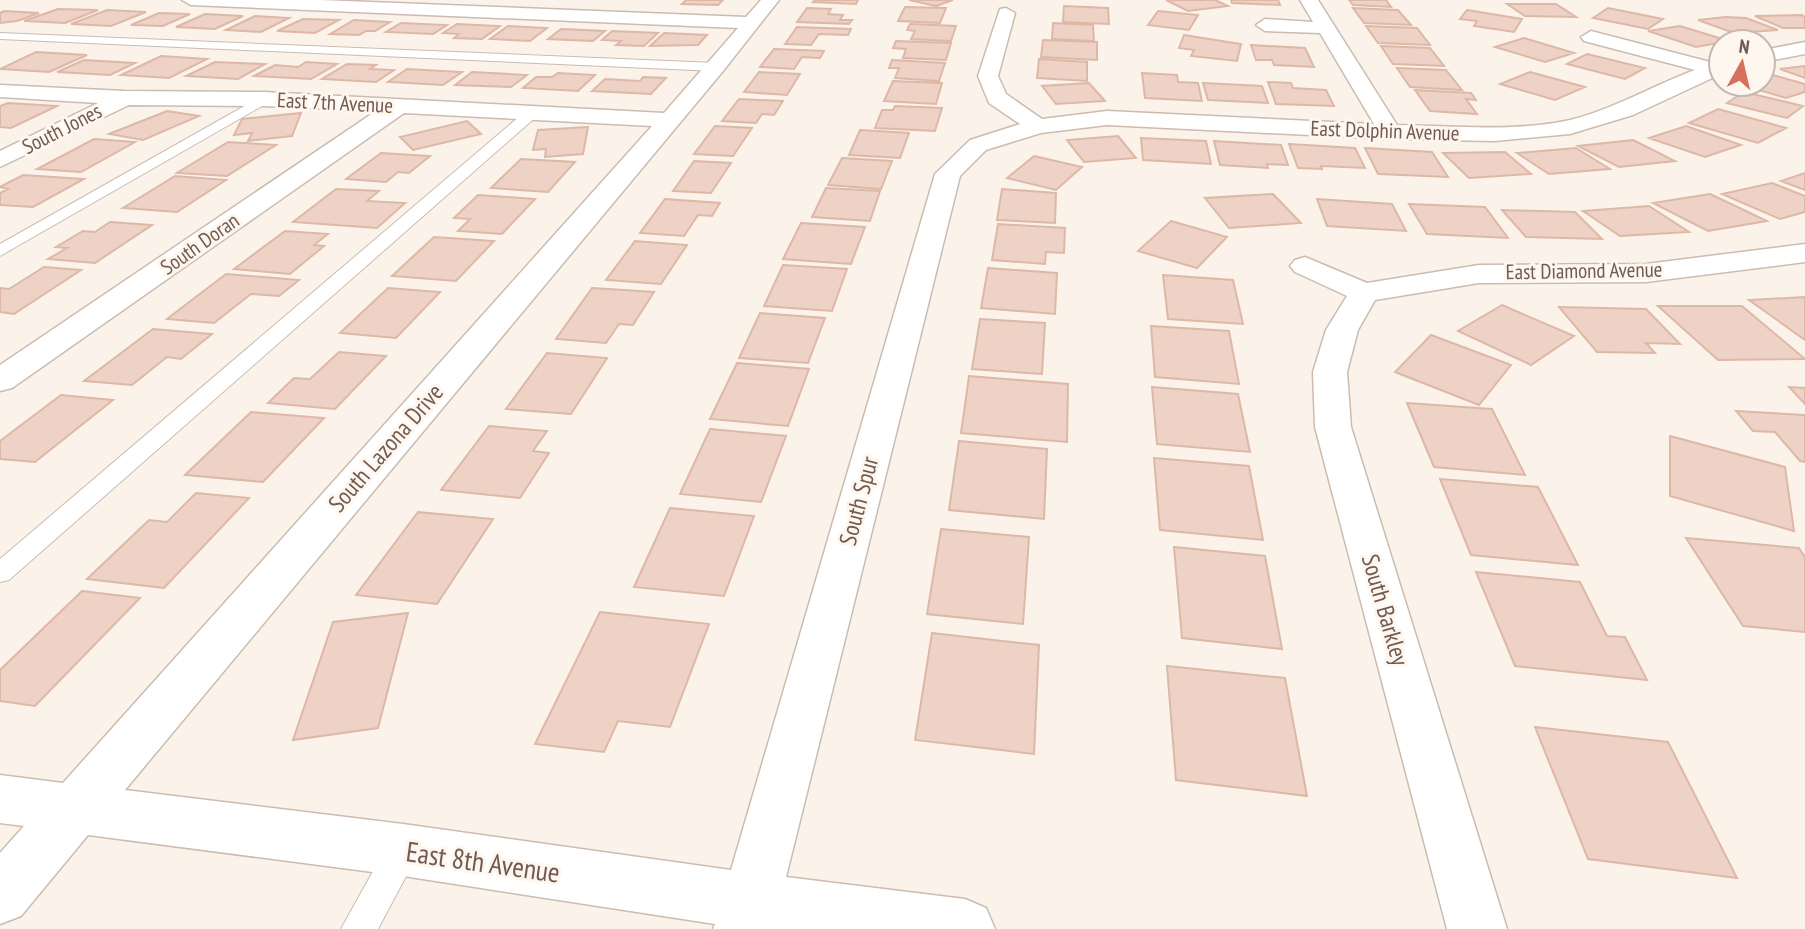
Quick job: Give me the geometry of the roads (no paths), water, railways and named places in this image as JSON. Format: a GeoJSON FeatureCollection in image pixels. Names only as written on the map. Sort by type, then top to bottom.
{"type":"FeatureCollection","features":[{"type":"Feature","properties":{"kind":"street"},"geometry":{"type":"LineString","coordinates":[[191,0],[761,11]]}},
{"type":"Feature","properties":{"kind":"street"},"geometry":{"type":"LineString","coordinates":[[1309,0],[1390,132]]}},
{"type":"Feature","properties":{"kind":"street","name":"South Lazona Drive"},"geometry":{"type":"LineString","coordinates":[[0,896],[716,67],[761,11]]}},
{"type":"Feature","properties":{"kind":"street"},"geometry":{"type":"LineString","coordinates":[[1006,13],[988,76],[997,98],[1038,126]]}},
{"type":"Feature","properties":{"kind":"street"},"geometry":{"type":"LineString","coordinates":[[1265,25],[1327,28]]}},
{"type":"Feature","properties":{"kind":"street"},"geometry":{"type":"LineString","coordinates":[[1591,37],[1707,65]]}},
{"type":"Feature","properties":{"kind":"street"},"geometry":{"type":"LineString","coordinates":[[1777,53],[1805,48]]}},
{"type":"Feature","properties":{"kind":"street","name":"East Dolphin Avenue"},"geometry":{"type":"LineString","coordinates":[[1038,126],[1107,118],[1390,132],[1495,134],[1570,127],[1625,110],[1707,73]]}},
{"type":"Feature","properties":{"kind":"street","name":"East 7th Avenue"},"geometry":{"type":"LineString","coordinates":[[0,91],[125,98],[264,99],[670,120]]}},
{"type":"Feature","properties":{"kind":"street","name":"South Jones"},"geometry":{"type":"LineString","coordinates":[[0,160],[125,98]]}},
{"type":"Feature","properties":{"kind":"street","name":"South Doran"},"geometry":{"type":"LineString","coordinates":[[0,381],[399,106]]}},
{"type":"Feature","properties":{"kind":"street","name":"South Spur"},"geometry":{"type":"LineString","coordinates":[[747,915],[948,174],[978,145],[1038,126]]}},
{"type":"Feature","properties":{"kind":"street","name":"East Diamond Avenue"},"geometry":{"type":"LineString","coordinates":[[1364,293],[1427,280],[1495,273],[1645,273],[1748,263],[1805,253]]}},
{"type":"Feature","properties":{"kind":"street"},"geometry":{"type":"LineString","coordinates":[[1305,266],[1364,293]]}},
{"type":"Feature","properties":{"kind":"street","name":"South Barkley"},"geometry":{"type":"LineString","coordinates":[[1364,293],[1342,330],[1330,372],[1333,427],[1477,929]]}},
{"type":"Feature","properties":{"kind":"street","name":"East 8th Avenue"},"geometry":{"type":"LineString","coordinates":[[0,799],[403,850],[747,915],[965,929]]}},
{"type":"Feature","properties":{"kind":"lane"},"geometry":{"type":"LineString","coordinates":[[0,36],[716,67]]}},
{"type":"Feature","properties":{"kind":"lane"},"geometry":{"type":"LineString","coordinates":[[0,251],[264,99]]}},
{"type":"Feature","properties":{"kind":"lane"},"geometry":{"type":"LineString","coordinates":[[0,573],[532,113]]}},
{"type":"Feature","properties":{"kind":"lane"},"geometry":{"type":"LineString","coordinates":[[359,929],[403,850]]}}]}
